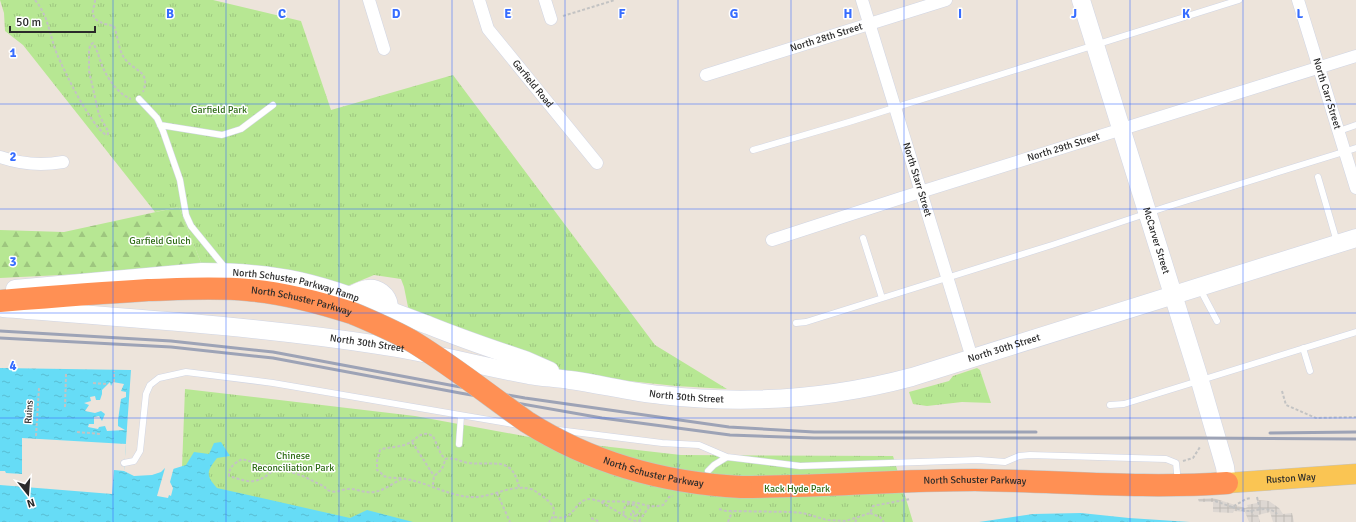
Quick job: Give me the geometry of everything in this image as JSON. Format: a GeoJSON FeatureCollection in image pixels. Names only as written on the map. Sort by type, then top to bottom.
{"type":"FeatureCollection","features":[{"type":"Feature","properties":{"kind":"highway","name":"North Schuster Parkway"},"geometry":{"type":"LineString","coordinates":[[1,297],[203,288],[250,290],[350,305],[383,326],[414,342],[541,431],[587,454],[624,468],[668,479],[713,486],[741,487],[936,480],[1005,471],[1179,485],[1227,483]]}},
{"type":"Feature","properties":{"kind":"main road","name":"McCarver Street"},"geometry":{"type":"LineString","coordinates":[[1081,0],[1200,381],[1227,483]]}},
{"type":"Feature","properties":{"kind":"main road","name":"North 30th Street"},"geometry":{"type":"LineString","coordinates":[[1,297],[381,345],[531,375],[660,395],[695,398],[777,399],[836,394],[878,386],[1200,288],[1356,238]]}},
{"type":"Feature","properties":{"kind":"main road","name":"North Schuster Parkway Ramp"},"geometry":{"type":"LineString","coordinates":[[1,297],[202,272],[229,272],[297,281],[322,287],[350,305]]}},
{"type":"Feature","properties":{"kind":"main road"},"geometry":{"type":"LineString","coordinates":[[278,331],[304,328],[377,338],[382,336],[387,331],[389,304],[382,293],[377,290],[368,289],[350,305]]}},
{"type":"Feature","properties":{"kind":"main road"},"geometry":{"type":"LineString","coordinates":[[389,310],[525,360],[571,380]]}},
{"type":"Feature","properties":{"kind":"main road","name":"Ruston Way"},"geometry":{"type":"LineString","coordinates":[[1227,483],[1356,474]]}},
{"type":"Feature","properties":{"kind":"street"},"geometry":{"type":"LineString","coordinates":[[369,0],[384,49]]}},
{"type":"Feature","properties":{"kind":"street","name":"Garfield Road"},"geometry":{"type":"LineString","coordinates":[[479,0],[488,29],[596,163]]}},
{"type":"Feature","properties":{"kind":"street"},"geometry":{"type":"LineString","coordinates":[[545,0],[551,20]]}},
{"type":"Feature","properties":{"kind":"street","name":"North Starr Street"},"geometry":{"type":"LineString","coordinates":[[862,0],[922,191],[972,358]]}},
{"type":"Feature","properties":{"kind":"street","name":"North 28th Street"},"geometry":{"type":"LineString","coordinates":[[706,75],[946,0]]}},
{"type":"Feature","properties":{"kind":"street","name":"North Carr Street"},"geometry":{"type":"LineString","coordinates":[[1298,0],[1339,131],[1351,150],[1356,188]]}},
{"type":"Feature","properties":{"kind":"street","name":"North 29th Street"},"geometry":{"type":"LineString","coordinates":[[772,240],[922,191],[1356,56]]}},
{"type":"Feature","properties":{"kind":"street"},"geometry":{"type":"LineString","coordinates":[[0,157],[32,164],[62,162]]}},
{"type":"Feature","properties":{"kind":"lane"},"geometry":{"type":"LineString","coordinates":[[753,150],[1239,0]]}},
{"type":"Feature","properties":{"kind":"lane"},"geometry":{"type":"LineString","coordinates":[[139,99],[152,112],[160,125],[180,180],[186,215],[191,226],[229,272]]}},
{"type":"Feature","properties":{"kind":"lane"},"geometry":{"type":"LineString","coordinates":[[160,125],[222,135],[241,129],[273,105]]}},
{"type":"Feature","properties":{"kind":"lane"},"geometry":{"type":"LineString","coordinates":[[1339,131],[1356,125]]}},
{"type":"Feature","properties":{"kind":"lane"},"geometry":{"type":"LineString","coordinates":[[796,322],[806,322],[1351,150]]}},
{"type":"Feature","properties":{"kind":"lane"},"geometry":{"type":"LineString","coordinates":[[1318,177],[1338,244]]}},
{"type":"Feature","properties":{"kind":"lane"},"geometry":{"type":"LineString","coordinates":[[863,238],[882,298]]}},
{"type":"Feature","properties":{"kind":"lane"},"geometry":{"type":"LineString","coordinates":[[1200,288],[1217,321]]}},
{"type":"Feature","properties":{"kind":"lane"},"geometry":{"type":"LineString","coordinates":[[1110,405],[1124,404],[1356,332]]}},
{"type":"Feature","properties":{"kind":"lane"},"geometry":{"type":"LineString","coordinates":[[1302,348],[1310,371]]}},
{"type":"Feature","properties":{"kind":"lane"},"geometry":{"type":"LineString","coordinates":[[124,463],[134,461],[140,451],[146,394],[150,385],[159,378],[186,372],[273,382],[499,423],[699,445],[727,457],[800,466],[978,460],[1005,471],[1019,456],[1030,455],[1166,459],[1176,463],[1179,485]]}},
{"type":"Feature","properties":{"kind":"lane"},"geometry":{"type":"LineString","coordinates":[[459,444],[461,416]]}},
{"type":"Feature","properties":{"kind":"lane"},"geometry":{"type":"LineString","coordinates":[[708,471],[714,465],[727,457]]}},
{"type":"Feature","properties":{"kind":"path"},"geometry":{"type":"LineString","coordinates":[[35,0],[43,11],[57,55],[71,82],[86,110],[102,132],[106,135],[108,134],[108,131],[99,114],[89,71],[90,45],[93,43],[94,44],[104,71],[123,96],[130,99],[139,99],[146,82],[144,76],[139,70],[125,59],[114,26],[104,24],[93,16],[95,0]]}},
{"type":"Feature","properties":{"kind":"path"},"geometry":{"type":"LineString","coordinates":[[551,20],[615,0]]}},
{"type":"Feature","properties":{"kind":"path"},"geometry":{"type":"LineString","coordinates":[[114,371],[114,382]]}},
{"type":"Feature","properties":{"kind":"path"},"geometry":{"type":"LineString","coordinates":[[65,407],[66,374]]}},
{"type":"Feature","properties":{"kind":"path"},"geometry":{"type":"LineString","coordinates":[[93,383],[106,384]]}},
{"type":"Feature","properties":{"kind":"path","name":"Ruins"},"geometry":{"type":"LineString","coordinates":[[36,436],[39,388]]}},
{"type":"Feature","properties":{"kind":"path"},"geometry":{"type":"LineString","coordinates":[[1282,391],[1286,405],[1316,418],[1356,417]]}},
{"type":"Feature","properties":{"kind":"path"},"geometry":{"type":"LineString","coordinates":[[77,432],[101,434]]}},
{"type":"Feature","properties":{"kind":"path"},"geometry":{"type":"LineString","coordinates":[[446,459],[441,454],[433,436],[426,434],[418,436],[411,442],[400,447],[387,447],[380,450],[377,461],[377,470],[385,476],[403,478],[433,486],[443,491],[473,497],[519,487],[533,489],[551,502],[554,510],[554,517],[549,522]]}},
{"type":"Feature","properties":{"kind":"path"},"geometry":{"type":"LineString","coordinates":[[411,442],[434,476],[433,486]]}},
{"type":"Feature","properties":{"kind":"path"},"geometry":{"type":"LineString","coordinates":[[1176,463],[1193,458],[1200,447]]}},
{"type":"Feature","properties":{"kind":"path"},"geometry":{"type":"LineString","coordinates":[[446,459],[453,458],[464,463],[494,463],[504,465],[511,468],[517,477],[519,487]]}},
{"type":"Feature","properties":{"kind":"path"},"geometry":{"type":"LineString","coordinates":[[275,469],[266,477],[257,481],[247,482],[229,476],[229,470],[233,464],[242,459],[275,469],[293,472],[324,486],[327,490],[335,493],[349,489],[368,493],[380,492],[389,485],[403,478]]}},
{"type":"Feature","properties":{"kind":"path"},"geometry":{"type":"LineString","coordinates":[[434,476],[444,467],[446,459]]}},
{"type":"Feature","properties":{"kind":"path"},"geometry":{"type":"LineString","coordinates":[[497,493],[510,522]]}},
{"type":"Feature","properties":{"kind":"path"},"geometry":{"type":"LineString","coordinates":[[554,517],[564,519],[568,517],[585,500],[591,499],[600,501],[632,502],[649,507],[663,505],[669,497],[675,495]]}},
{"type":"Feature","properties":{"kind":"path"},"geometry":{"type":"LineString","coordinates":[[1232,507],[1252,497]]}},
{"type":"Feature","properties":{"kind":"path"},"geometry":{"type":"LineString","coordinates":[[1257,497],[1260,510]]}},
{"type":"Feature","properties":{"kind":"path"},"geometry":{"type":"LineString","coordinates":[[870,513],[873,506],[916,498]]}},
{"type":"Feature","properties":{"kind":"path"},"geometry":{"type":"LineString","coordinates":[[1211,500],[1238,509],[1267,509],[1274,511],[1277,514]]}},
{"type":"Feature","properties":{"kind":"path"},"geometry":{"type":"LineString","coordinates":[[600,501],[625,516],[627,519],[640,522],[649,507]]}},
{"type":"Feature","properties":{"kind":"path"},"geometry":{"type":"LineString","coordinates":[[625,516],[624,508],[629,504],[635,505],[640,510],[640,514],[636,516]]}},
{"type":"Feature","properties":{"kind":"path"},"geometry":{"type":"LineString","coordinates":[[719,509],[726,511],[803,513],[836,521],[846,521],[870,513],[880,517],[884,522]]}},
{"type":"Feature","properties":{"kind":"path"},"geometry":{"type":"LineString","coordinates":[[1251,510],[1253,515]]}},
{"type":"Feature","properties":{"kind":"path"},"geometry":{"type":"LineString","coordinates":[[728,522],[732,511]]}},
{"type":"Feature","properties":{"kind":"path"},"geometry":{"type":"LineString","coordinates":[[855,522],[858,516]]}},
{"type":"Feature","properties":{"kind":"path"},"geometry":{"type":"LineString","coordinates":[[591,518],[600,522]]}},
{"type":"Feature","properties":{"kind":"green space","name":"Garfield Park"},"geometry":{"type":"Polygon","coordinates":[[[0,0],[213,0],[301,21],[331,110],[453,75],[655,345],[727,389],[676,386],[572,375],[410,310],[401,279],[374,275],[345,287],[203,268],[179,207],[155,212],[23,45],[5,31],[4,13],[0,0]]]}},
{"type":"Feature","properties":{"kind":"green space","name":"Garfield Gulch"},"geometry":{"type":"Polygon","coordinates":[[[179,207],[203,268],[0,278],[0,230],[64,232],[179,207]]]}},
{"type":"Feature","properties":{"kind":"green space"},"geometry":{"type":"Polygon","coordinates":[[[977,368],[980,370],[991,403],[962,402],[927,406],[913,404],[909,392],[949,381],[953,376],[977,368]]]}},
{"type":"Feature","properties":{"kind":"green space","name":"Chinese Reconciliation Park"},"geometry":{"type":"Polygon","coordinates":[[[185,389],[415,416],[540,439],[681,455],[893,456],[913,522],[285,522],[181,494],[185,389]]]}},
{"type":"Feature","properties":{"kind":"shaded area"},"geometry":{"type":"Polygon","coordinates":[[[1213,498],[1245,508],[1248,507],[1247,505],[1257,503],[1257,500],[1269,501],[1279,508],[1283,514],[1292,513],[1294,522],[1273,522],[1270,512],[1258,515],[1260,522],[1249,522],[1245,512],[1213,512],[1213,502],[1199,502],[1198,499],[1213,498]]]}},
{"type":"Feature","properties":{"kind":"water"},"geometry":{"type":"Polygon","coordinates":[[[0,368],[131,370],[124,471],[134,476],[152,475],[161,472],[165,468],[173,469],[186,465],[194,452],[209,454],[214,443],[221,442],[230,456],[217,458],[209,470],[209,476],[217,488],[350,518],[367,510],[413,522],[0,522],[0,368]]]}},
{"type":"Feature","properties":{"kind":"water"},"geometry":{"type":"Polygon","coordinates":[[[1081,513],[1190,522],[979,522],[1033,514],[1081,513]]]}},
{"type":"Feature","properties":{"kind":"pier"},"geometry":{"type":"Polygon","coordinates":[[[110,382],[111,386],[113,382],[124,384],[121,391],[126,392],[126,397],[121,399],[118,426],[125,430],[107,431],[105,426],[99,427],[98,429],[88,427],[89,424],[94,424],[94,417],[99,416],[102,421],[105,414],[101,411],[95,413],[85,411],[89,405],[84,403],[91,401],[90,397],[95,396],[96,400],[100,400],[102,390],[110,382]]]}},
{"type":"Feature","properties":{"kind":"pier"},"geometry":{"type":"Polygon","coordinates":[[[22,438],[126,444],[124,471],[114,470],[112,494],[0,485],[0,471],[22,474],[22,438]]]}},
{"type":"Feature","properties":{"kind":"pier"},"geometry":{"type":"Polygon","coordinates":[[[174,467],[170,482],[173,488],[171,496],[169,495],[168,498],[157,496],[165,468],[174,467]]]}},
{"type":"Feature","properties":{"kind":"railway"},"geometry":{"type":"LineString","coordinates":[[0,331],[171,341],[273,352],[525,398],[729,427],[814,432],[1036,432]]}},
{"type":"Feature","properties":{"kind":"railway"},"geometry":{"type":"LineString","coordinates":[[0,338],[171,347],[273,358],[602,418],[730,435],[814,438],[1356,439]]}},
{"type":"Feature","properties":{"kind":"railway"},"geometry":{"type":"LineString","coordinates":[[1270,433],[1356,432]]}},
{"type":"Feature","properties":{"kind":"park label","name":"Kack Hyde Park"},"geometry":{"type":"Point","coordinates":[797,489]}}]}
